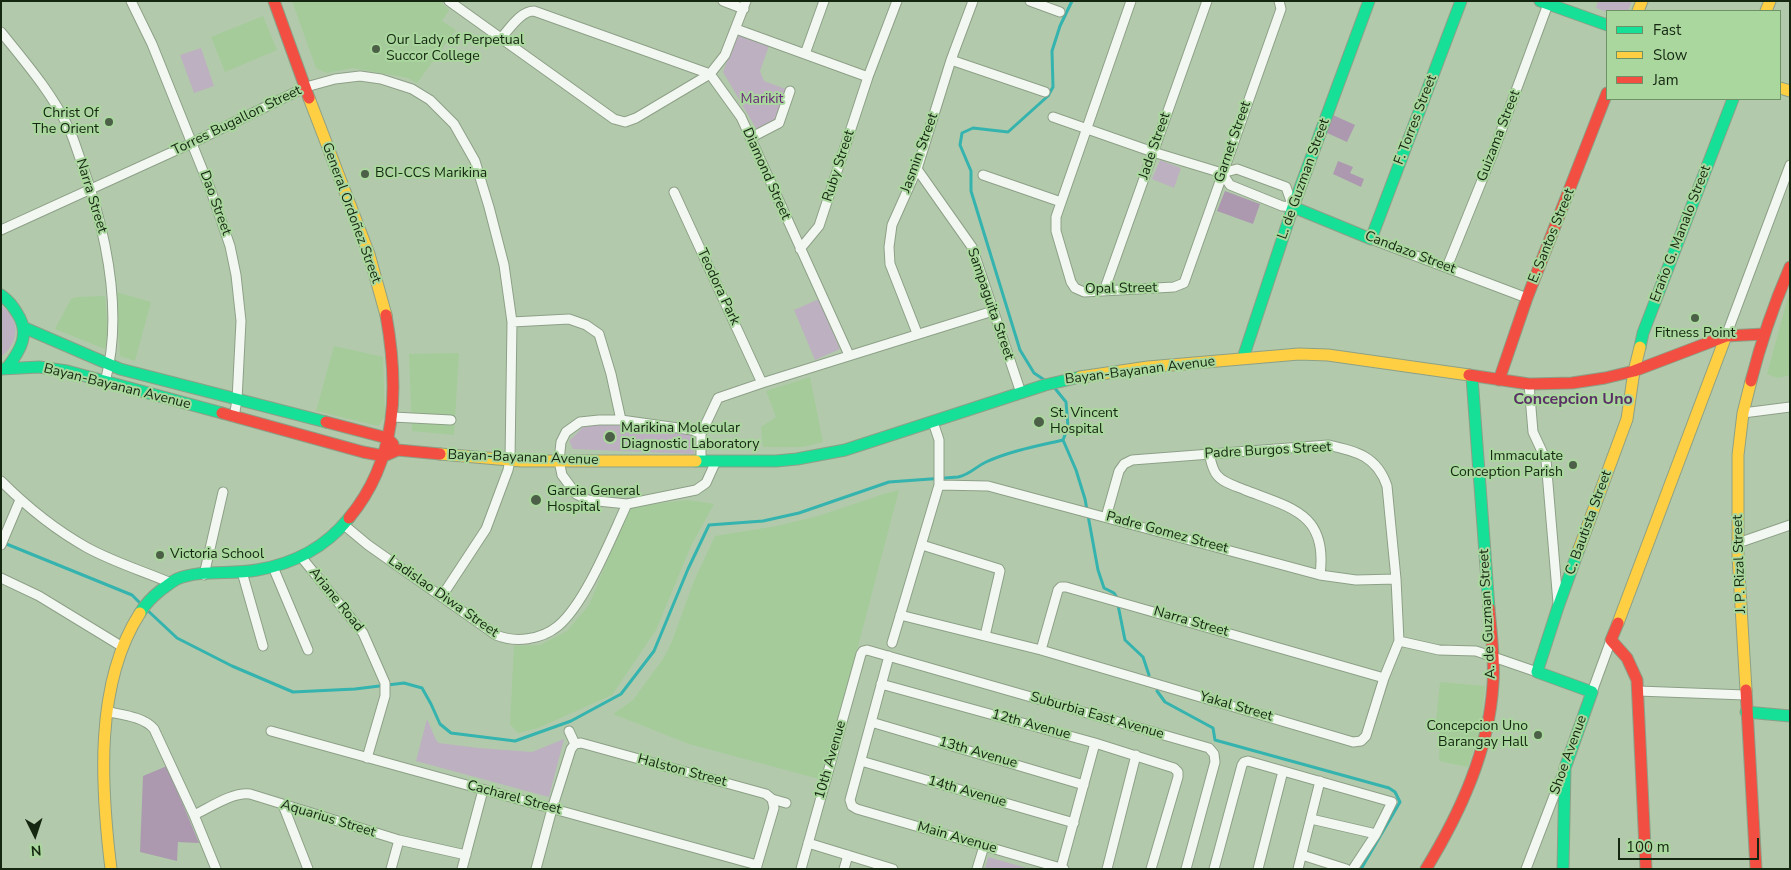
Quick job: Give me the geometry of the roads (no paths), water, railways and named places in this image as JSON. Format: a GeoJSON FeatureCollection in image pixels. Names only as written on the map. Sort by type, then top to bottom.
{"type":"FeatureCollection","features":[{"type":"Feature","properties":{"kind":"street","name":"Dao Street"},"geometry":{"type":"LineString","coordinates":[[131,1],[152,44],[192,143],[230,246],[236,275],[241,321],[237,400],[234,417]]}},
{"type":"Feature","properties":{"kind":"street","name":"General Ordoñez Street"},"geometry":{"type":"LineString","coordinates":[[111,869],[105,792],[108,712],[122,646],[129,628],[142,608],[157,593],[182,578],[273,567],[302,558],[320,546],[344,525],[360,507],[384,456],[393,417],[390,335],[385,308],[366,245],[335,168],[274,1]]}},
{"type":"Feature","properties":{"kind":"street"},"geometry":{"type":"LineString","coordinates":[[449,1],[500,40],[614,119],[625,122],[636,118],[710,74],[724,55],[745,5],[723,1]]}},
{"type":"Feature","properties":{"kind":"street"},"geometry":{"type":"LineString","coordinates":[[805,54],[824,1]]}},
{"type":"Feature","properties":{"kind":"street","name":"Ruby Street"},"geometry":{"type":"LineString","coordinates":[[800,249],[819,226],[868,77],[897,1]]}},
{"type":"Feature","properties":{"kind":"street","name":"Jasmin Street"},"geometry":{"type":"LineString","coordinates":[[917,333],[890,264],[889,246],[892,225],[917,169],[951,60],[973,1]]}},
{"type":"Feature","properties":{"kind":"street"},"geometry":{"type":"LineString","coordinates":[[1030,1],[1060,12]]}},
{"type":"Feature","properties":{"kind":"street","name":"Opal Street"},"geometry":{"type":"LineString","coordinates":[[1131,1],[1056,217],[1056,231],[1071,282],[1075,288],[1084,292],[1174,287],[1184,283]]}},
{"type":"Feature","properties":{"kind":"street","name":"Jade Street"},"geometry":{"type":"LineString","coordinates":[[1104,291],[1207,1]]}},
{"type":"Feature","properties":{"kind":"street","name":"Garnet Street"},"geometry":{"type":"LineString","coordinates":[[1184,283],[1281,9],[1279,1]]}},
{"type":"Feature","properties":{"kind":"street","name":"L. de Guzman Street"},"geometry":{"type":"LineString","coordinates":[[1243,358],[1292,208],[1369,1]]}},
{"type":"Feature","properties":{"kind":"street","name":"F. Torres Street"},"geometry":{"type":"LineString","coordinates":[[1372,239],[1461,1]]}},
{"type":"Feature","properties":{"kind":"street"},"geometry":{"type":"LineString","coordinates":[[1544,3],[1606,25]]}},
{"type":"Feature","properties":{"kind":"street","name":"Guizama Street"},"geometry":{"type":"LineString","coordinates":[[1447,267],[1493,153],[1544,3]]}},
{"type":"Feature","properties":{"kind":"street"},"geometry":{"type":"LineString","coordinates":[[500,40],[522,15],[528,11],[534,11],[710,74]]}},
{"type":"Feature","properties":{"kind":"street"},"geometry":{"type":"LineString","coordinates":[[736,29],[868,77]]}},
{"type":"Feature","properties":{"kind":"street","name":"Narra Street"},"geometry":{"type":"LineString","coordinates":[[1,32],[46,89],[69,130],[91,190],[107,257],[113,335],[105,382]]}},
{"type":"Feature","properties":{"kind":"street"},"geometry":{"type":"LineString","coordinates":[[951,60],[1045,92]]}},
{"type":"Feature","properties":{"kind":"street","name":"Diamond Street"},"geometry":{"type":"LineString","coordinates":[[710,74],[741,117],[849,355]]}},
{"type":"Feature","properties":{"kind":"street","name":"Torres Bugallon Street"},"geometry":{"type":"LineString","coordinates":[[1,230],[192,143],[306,87],[352,76],[374,77],[402,85],[430,100],[447,116],[467,146],[480,179],[504,265],[512,322],[510,460],[505,480],[486,529],[442,596]]}},
{"type":"Feature","properties":{"kind":"street"},"geometry":{"type":"LineString","coordinates":[[750,138],[779,123],[790,91]]}},
{"type":"Feature","properties":{"kind":"street","name":"E. Santos Street"},"geometry":{"type":"LineString","coordinates":[[1499,380],[1527,298],[1606,96]]}},
{"type":"Feature","properties":{"kind":"street","name":"Eraño G. Manalo Street"},"geometry":{"type":"LineString","coordinates":[[1634,371],[1643,333],[1733,100]]}},
{"type":"Feature","properties":{"kind":"street"},"geometry":{"type":"LineString","coordinates":[[1053,117],[1153,152],[1222,173],[1237,169],[1286,187],[1292,208],[1282,206],[1230,185],[1222,173]]}},
{"type":"Feature","properties":{"kind":"street"},"geometry":{"type":"LineString","coordinates":[[1646,869],[1638,691],[1633,668],[1626,655],[1611,640],[1790,165]]}},
{"type":"Feature","properties":{"kind":"street","name":"Sampaguita Street"},"geometry":{"type":"LineString","coordinates":[[917,169],[972,247],[1021,393]]}},
{"type":"Feature","properties":{"kind":"street"},"geometry":{"type":"LineString","coordinates":[[983,175],[1061,202]]}},
{"type":"Feature","properties":{"kind":"street","name":"Teodora Park"},"geometry":{"type":"LineString","coordinates":[[674,192],[762,382]]}},
{"type":"Feature","properties":{"kind":"street","name":"Candazo Street"},"geometry":{"type":"LineString","coordinates":[[1292,208],[1527,298]]}},
{"type":"Feature","properties":{"kind":"street","name":"J. P. Rizal Street"},"geometry":{"type":"LineString","coordinates":[[1756,869],[1738,543],[1738,456],[1743,414],[1764,334],[1790,267]]}},
{"type":"Feature","properties":{"kind":"street"},"geometry":{"type":"LineString","coordinates":[[3,294],[21,316],[25,328],[22,348],[4,368]]}},
{"type":"Feature","properties":{"kind":"street"},"geometry":{"type":"LineString","coordinates":[[701,461],[701,434],[718,398],[762,382],[993,311]]}},
{"type":"Feature","properties":{"kind":"street"},"geometry":{"type":"LineString","coordinates":[[512,322],[569,319],[586,325],[599,334],[611,374],[621,420]]}},
{"type":"Feature","properties":{"kind":"street","name":"Bayan-Bayanan Avenue"},"geometry":{"type":"LineString","coordinates":[[25,328],[109,366],[388,438]]}},
{"type":"Feature","properties":{"kind":"street","name":"Bayan-Bayanan Avenue"},"geometry":{"type":"LineString","coordinates":[[4,368],[39,367],[67,371],[384,456],[398,450],[510,460],[776,461],[812,457],[846,450],[1045,385],[1064,380],[1128,370],[1243,358],[1310,354],[1529,384],[1572,383],[1606,378],[1634,371],[1726,336],[1764,334]]}},
{"type":"Feature","properties":{"kind":"street","name":"C. Bautista Street"},"geometry":{"type":"LineString","coordinates":[[1537,672],[1558,607],[1627,419],[1634,371]]}},
{"type":"Feature","properties":{"kind":"street","name":"A. de Guzman Street"},"geometry":{"type":"LineString","coordinates":[[1426,869],[1457,816],[1473,775],[1487,730],[1492,693],[1493,656],[1472,376]]}},
{"type":"Feature","properties":{"kind":"street"},"geometry":{"type":"LineString","coordinates":[[1529,384],[1533,432],[1546,460],[1558,607]]}},
{"type":"Feature","properties":{"kind":"street"},"geometry":{"type":"LineString","coordinates":[[1743,414],[1790,407]]}},
{"type":"Feature","properties":{"kind":"street"},"geometry":{"type":"LineString","coordinates":[[393,417],[452,420]]}},
{"type":"Feature","properties":{"kind":"street"},"geometry":{"type":"LineString","coordinates":[[701,434],[692,430],[621,420],[580,422],[566,432],[561,442],[558,461],[562,475],[576,494],[588,500],[627,504],[696,490],[706,483],[716,461]]}},
{"type":"Feature","properties":{"kind":"street"},"geometry":{"type":"LineString","coordinates":[[892,643],[940,480],[939,440],[933,422]]}},
{"type":"Feature","properties":{"kind":"street"},"geometry":{"type":"LineString","coordinates":[[388,438],[398,450]]}},
{"type":"Feature","properties":{"kind":"street","name":"Padre Burgos Street"},"geometry":{"type":"LineString","coordinates":[[1106,517],[1119,471],[1124,464],[1132,460],[1328,444],[1356,451],[1371,461],[1383,476],[1387,486],[1396,579],[1399,641]]}},
{"type":"Feature","properties":{"kind":"street"},"geometry":{"type":"LineString","coordinates":[[1209,454],[1218,477],[1292,508],[1308,519],[1318,534],[1321,549],[1320,575]]}},
{"type":"Feature","properties":{"kind":"street","name":"Padre Gomez Street"},"geometry":{"type":"LineString","coordinates":[[940,480],[988,486],[1320,575],[1356,580],[1396,579]]}},
{"type":"Feature","properties":{"kind":"street"},"geometry":{"type":"LineString","coordinates":[[1,482],[44,520],[88,548],[171,583]]}},
{"type":"Feature","properties":{"kind":"street"},"geometry":{"type":"LineString","coordinates":[[204,575],[223,492]]}},
{"type":"Feature","properties":{"kind":"street"},"geometry":{"type":"LineString","coordinates":[[3,541],[20,500]]}},
{"type":"Feature","properties":{"kind":"street","name":"Ladislao Diwa Street"},"geometry":{"type":"LineString","coordinates":[[344,525],[502,638],[520,640],[548,633],[564,621],[597,567],[627,504]]}},
{"type":"Feature","properties":{"kind":"street"},"geometry":{"type":"LineString","coordinates":[[1738,543],[1790,525]]}},
{"type":"Feature","properties":{"kind":"street"},"geometry":{"type":"LineString","coordinates":[[922,545],[999,569],[984,636]]}},
{"type":"Feature","properties":{"kind":"street","name":"Ariane Road"},"geometry":{"type":"LineString","coordinates":[[302,558],[363,633],[385,683],[385,693],[367,758]]}},
{"type":"Feature","properties":{"kind":"street"},"geometry":{"type":"LineString","coordinates":[[273,567],[308,650]]}},
{"type":"Feature","properties":{"kind":"street"},"geometry":{"type":"LineString","coordinates":[[242,572],[263,646]]}},
{"type":"Feature","properties":{"kind":"street"},"geometry":{"type":"LineString","coordinates":[[1,578],[39,596],[122,646]]}},
{"type":"Feature","properties":{"kind":"street","name":"Narra Street"},"geometry":{"type":"LineString","coordinates":[[1041,650],[1058,590],[1061,587],[1066,587],[1384,678]]}},
{"type":"Feature","properties":{"kind":"street","name":"Yakal Street"},"geometry":{"type":"LineString","coordinates":[[900,615],[1041,650],[1353,742],[1361,741],[1366,736],[1384,678],[1399,641]]}},
{"type":"Feature","properties":{"kind":"street","name":"Shoe Avenue"},"geometry":{"type":"LineString","coordinates":[[1526,869],[1611,640]]}},
{"type":"Feature","properties":{"kind":"street"},"geometry":{"type":"LineString","coordinates":[[1399,641],[1439,650],[1476,652],[1493,656],[1592,692]]}},
{"type":"Feature","properties":{"kind":"street","name":"Suburbia East Avenue"},"geometry":{"type":"LineString","coordinates":[[863,651],[889,656],[1209,748],[1214,754],[1215,762],[1186,869]]}},
{"type":"Feature","properties":{"kind":"street","name":"10th Avenue"},"geometry":{"type":"LineString","coordinates":[[800,869],[863,651]]}},
{"type":"Feature","properties":{"kind":"street"},"geometry":{"type":"LineString","coordinates":[[861,761],[889,656]]}},
{"type":"Feature","properties":{"kind":"street","name":"12th Avenue"},"geometry":{"type":"LineString","coordinates":[[881,684],[1095,743],[1174,768],[1178,772],[1178,777],[1151,869]]}},
{"type":"Feature","properties":{"kind":"street"},"geometry":{"type":"LineString","coordinates":[[1638,691],[1745,696]]}},
{"type":"Feature","properties":{"kind":"street"},"geometry":{"type":"LineString","coordinates":[[108,712],[138,719],[151,726],[194,815],[216,869]]}},
{"type":"Feature","properties":{"kind":"street"},"geometry":{"type":"LineString","coordinates":[[1746,712],[1790,716]]}},
{"type":"Feature","properties":{"kind":"street","name":"13th Avenue"},"geometry":{"type":"LineString","coordinates":[[871,722],[1084,785]]}},
{"type":"Feature","properties":{"kind":"street","name":"Cacharel Street"},"geometry":{"type":"LineString","coordinates":[[271,731],[756,867]]}},
{"type":"Feature","properties":{"kind":"street"},"geometry":{"type":"LineString","coordinates":[[536,869],[552,809],[571,749],[575,744],[569,731]]}},
{"type":"Feature","properties":{"kind":"street","name":"Halston Street"},"geometry":{"type":"LineString","coordinates":[[575,744],[582,743],[766,794],[772,800],[786,803]]}},
{"type":"Feature","properties":{"kind":"street"},"geometry":{"type":"LineString","coordinates":[[1063,868],[1095,743]]}},
{"type":"Feature","properties":{"kind":"street"},"geometry":{"type":"LineString","coordinates":[[1107,869],[1136,755]]}},
{"type":"Feature","properties":{"kind":"street","name":"Main Avenue"},"geometry":{"type":"LineString","coordinates":[[861,761],[850,800],[852,806],[857,809],[1063,868]]}},
{"type":"Feature","properties":{"kind":"street","name":"14th Avenue"},"geometry":{"type":"LineString","coordinates":[[861,761],[1074,823]]}},
{"type":"Feature","properties":{"kind":"street"},"geometry":{"type":"LineString","coordinates":[[1214,869],[1242,765],[1248,761],[1392,802],[1376,834],[1353,869]]}},
{"type":"Feature","properties":{"kind":"street"},"geometry":{"type":"LineString","coordinates":[[1563,869],[1565,768]]}},
{"type":"Feature","properties":{"kind":"street"},"geometry":{"type":"LineString","coordinates":[[1258,869],[1283,771]]}},
{"type":"Feature","properties":{"kind":"street"},"geometry":{"type":"LineString","coordinates":[[1298,869],[1320,782]]}},
{"type":"Feature","properties":{"kind":"street"},"geometry":{"type":"LineString","coordinates":[[462,869],[483,790]]}},
{"type":"Feature","properties":{"kind":"street","name":"Aquarius Street"},"geometry":{"type":"LineString","coordinates":[[194,815],[243,793],[399,840],[466,855]]}},
{"type":"Feature","properties":{"kind":"street"},"geometry":{"type":"LineString","coordinates":[[756,867],[774,808],[772,800]]}},
{"type":"Feature","properties":{"kind":"street"},"geometry":{"type":"LineString","coordinates":[[283,806],[308,869]]}},
{"type":"Feature","properties":{"kind":"street"},"geometry":{"type":"LineString","coordinates":[[1311,818],[1376,834]]}},
{"type":"Feature","properties":{"kind":"street"},"geometry":{"type":"LineString","coordinates":[[391,869],[399,840]]}},
{"type":"Feature","properties":{"kind":"street"},"geometry":{"type":"LineString","coordinates":[[808,844],[888,868]]}},
{"type":"Feature","properties":{"kind":"street"},"geometry":{"type":"LineString","coordinates":[[977,869],[984,846]]}},
{"type":"Feature","properties":{"kind":"street"},"geometry":{"type":"LineString","coordinates":[[844,869],[848,855]]}},
{"type":"Feature","properties":{"kind":"street"},"geometry":{"type":"LineString","coordinates":[[1302,856],[1346,869]]}},
{"type":"Feature","properties":{"kind":"waterway"},"geometry":{"type":"LineString","coordinates":[[1046,381],[1034,373],[1020,350],[971,191],[971,171],[960,145],[962,133],[973,128],[1008,132],[1048,96],[1053,87],[1052,51],[1060,26],[1072,1]]}},
{"type":"Feature","properties":{"kind":"waterway"},"geometry":{"type":"LineString","coordinates":[[145,608],[177,638],[232,666],[293,692],[355,689],[404,683],[422,688],[440,724],[451,733],[515,741],[571,721],[621,694],[654,651],[688,569],[709,525],[763,521],[799,513],[889,482],[958,477],[1004,455],[1063,440],[1068,427],[1066,402],[1053,386]]}},
{"type":"Feature","properties":{"kind":"waterway"},"geometry":{"type":"LineString","coordinates":[[1063,440],[1076,470],[1085,499],[1098,570],[1104,588],[1116,596]]}},
{"type":"Feature","properties":{"kind":"waterway"},"geometry":{"type":"LineString","coordinates":[[4,543],[132,595],[141,604]]}},
{"type":"Feature","properties":{"kind":"waterway"},"geometry":{"type":"LineString","coordinates":[[1118,605],[1125,640],[1143,657],[1149,675]]}},
{"type":"Feature","properties":{"kind":"waterway"},"geometry":{"type":"LineString","coordinates":[[1157,691],[1165,702],[1213,728],[1215,740],[1389,788],[1395,792],[1400,802],[1361,869]]}},
{"type":"Feature","properties":{"kind":"place","name":"Our Lady of Perpetual Succor College"},"geometry":{"type":"Point","coordinates":[376,49]}},
{"type":"Feature","properties":{"kind":"place","name":"Christ Of The Orient"},"geometry":{"type":"Point","coordinates":[109,122]}},
{"type":"Feature","properties":{"kind":"place","name":"BCI-CCS Marikina"},"geometry":{"type":"Point","coordinates":[365,174]}},
{"type":"Feature","properties":{"kind":"place","name":"Fitness Point"},"geometry":{"type":"Point","coordinates":[1695,318]}},
{"type":"Feature","properties":{"kind":"place","name":"St. Vincent Hospital"},"geometry":{"type":"Point","coordinates":[1039,422]}},
{"type":"Feature","properties":{"kind":"place","name":"Marikina Molecular Diagnostic Laboratory"},"geometry":{"type":"Point","coordinates":[610,437]}},
{"type":"Feature","properties":{"kind":"place","name":"Immaculate Conception Parish"},"geometry":{"type":"Point","coordinates":[1573,465]}},
{"type":"Feature","properties":{"kind":"place","name":"Garcia General Hospital"},"geometry":{"type":"Point","coordinates":[536,500]}},
{"type":"Feature","properties":{"kind":"place","name":"Victoria School"},"geometry":{"type":"Point","coordinates":[160,555]}},
{"type":"Feature","properties":{"kind":"place","name":"Concepcion Uno Barangay Hall"},"geometry":{"type":"Point","coordinates":[1538,735]}},
{"type":"Feature","properties":{"kind":"district","name":"Concepcion Uno"},"geometry":{"type":"Point","coordinates":[1573,400]}},
{"type":"Feature","properties":{"kind":"park label","name":"Marikit"},"geometry":{"type":"Point","coordinates":[762,100]}}]}
